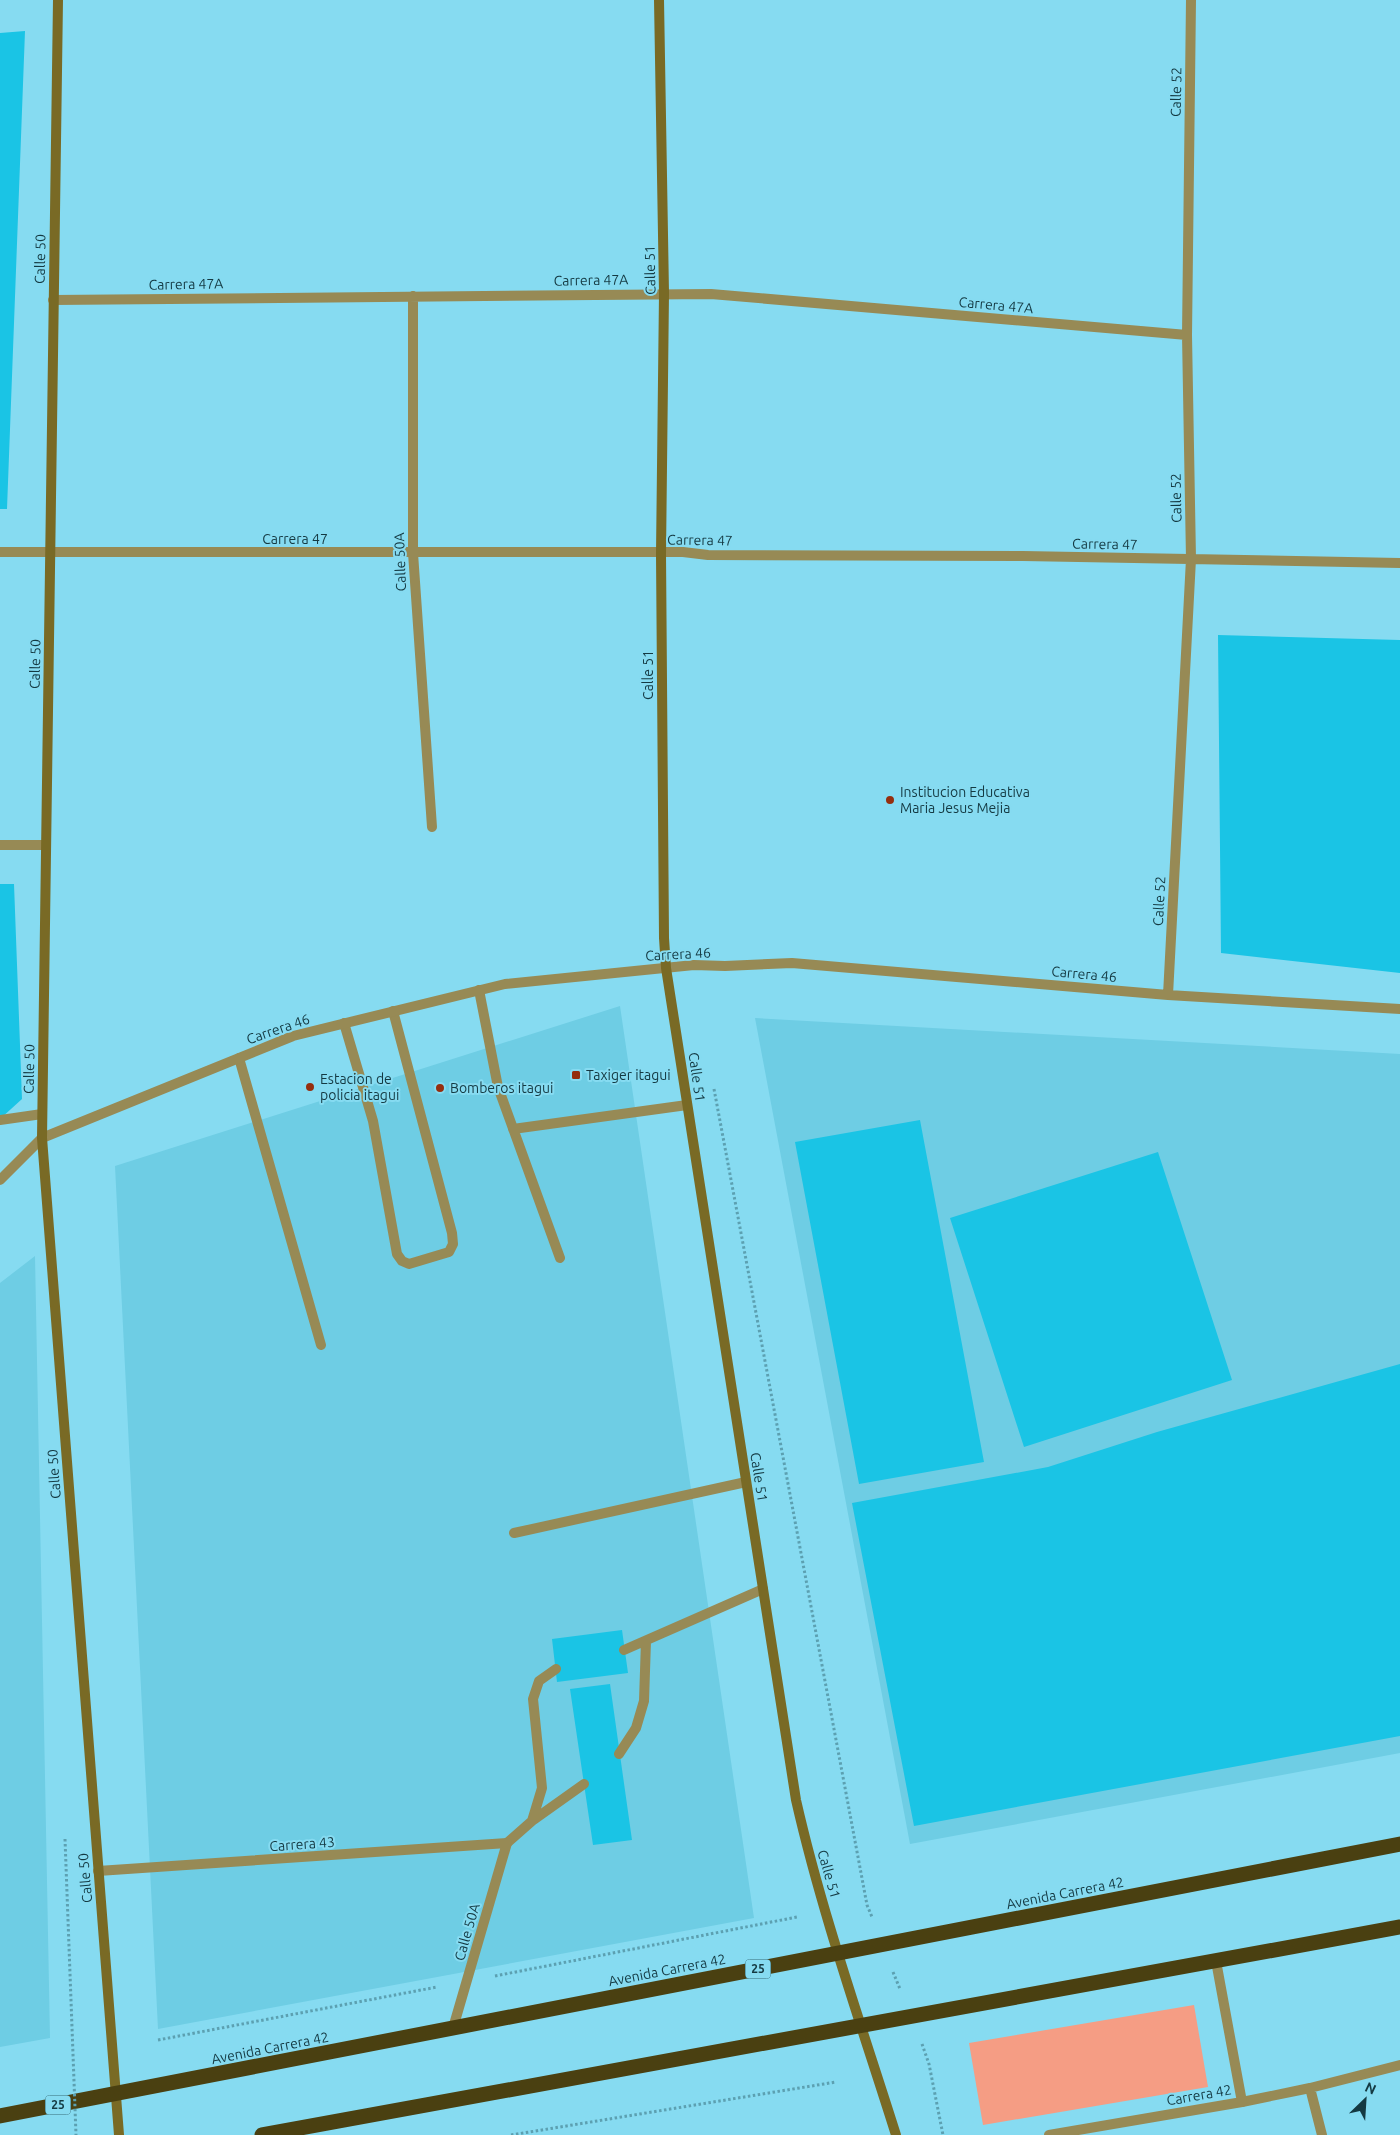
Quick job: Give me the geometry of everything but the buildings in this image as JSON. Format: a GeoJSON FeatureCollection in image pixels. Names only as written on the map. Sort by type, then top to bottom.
{"type":"FeatureCollection","features":[{"type":"Feature","properties":{"kind":"highway","name":"Avenida Carrera 42"},"geometry":{"type":"LineString","coordinates":[[0,2116],[1400,1844]]}},
{"type":"Feature","properties":{"kind":"highway"},"geometry":{"type":"LineString","coordinates":[[262,2135],[1400,1927]]}},
{"type":"Feature","properties":{"kind":"street","name":"Calle 50"},"geometry":{"type":"LineString","coordinates":[[58,0],[42,1138],[119,2135]]}},
{"type":"Feature","properties":{"kind":"street","name":"Calle 51"},"geometry":{"type":"LineString","coordinates":[[658,0],[664,293],[661,554],[664,938],[666,968],[796,1800],[808,1852],[896,2135]]}},
{"type":"Feature","properties":{"kind":"street","name":"Calle 52"},"geometry":{"type":"LineString","coordinates":[[1168,995],[1191,559],[1187,335],[1191,0]]}},
{"type":"Feature","properties":{"kind":"street","name":"Carrera 47A"},"geometry":{"type":"LineString","coordinates":[[53,300],[712,294],[1187,335]]}},
{"type":"Feature","properties":{"kind":"street","name":"Calle 50A"},"geometry":{"type":"LineString","coordinates":[[413,296],[412,553],[432,827]]}},
{"type":"Feature","properties":{"kind":"street","name":"Carrera 47"},"geometry":{"type":"LineString","coordinates":[[0,552],[661,554],[683,552],[708,554],[1400,563]]}},
{"type":"Feature","properties":{"kind":"street"},"geometry":{"type":"LineString","coordinates":[[0,845],[46,845]]}},
{"type":"Feature","properties":{"kind":"street","name":"Carrera 46"},"geometry":{"type":"LineString","coordinates":[[0,1180],[42,1138],[293,1036],[505,984],[666,968],[792,963],[1168,995],[1400,1009]]}},
{"type":"Feature","properties":{"kind":"street"},"geometry":{"type":"LineString","coordinates":[[479,990],[498,1087],[560,1258]]}},
{"type":"Feature","properties":{"kind":"street"},"geometry":{"type":"LineString","coordinates":[[344,1023],[373,1121],[397,1254],[402,1261],[409,1264],[448,1252],[453,1244],[452,1234],[393,1011]]}},
{"type":"Feature","properties":{"kind":"street"},"geometry":{"type":"LineString","coordinates":[[239,1058],[321,1345]]}},
{"type":"Feature","properties":{"kind":"street"},"geometry":{"type":"LineString","coordinates":[[513,1129],[687,1105]]}},
{"type":"Feature","properties":{"kind":"street"},"geometry":{"type":"LineString","coordinates":[[0,1120],[42,1114]]}},
{"type":"Feature","properties":{"kind":"street"},"geometry":{"type":"LineString","coordinates":[[514,1533],[746,1482]]}},
{"type":"Feature","properties":{"kind":"street"},"geometry":{"type":"LineString","coordinates":[[624,1650],[763,1589]]}},
{"type":"Feature","properties":{"kind":"street"},"geometry":{"type":"LineString","coordinates":[[619,1754],[636,1728],[644,1701],[646,1641]]}},
{"type":"Feature","properties":{"kind":"street"},"geometry":{"type":"LineString","coordinates":[[532,1821],[542,1788],[533,1699],[539,1681],[556,1669]]}},
{"type":"Feature","properties":{"kind":"street"},"geometry":{"type":"LineString","coordinates":[[507,1843],[532,1821],[584,1784]]}},
{"type":"Feature","properties":{"kind":"street","name":"Calle 50A"},"geometry":{"type":"LineString","coordinates":[[453,2028],[507,1843]]}},
{"type":"Feature","properties":{"kind":"street","name":"Carrera 43"},"geometry":{"type":"LineString","coordinates":[[98,1871],[507,1843]]}},
{"type":"Feature","properties":{"kind":"street","name":"Carrera 42"},"geometry":{"type":"LineString","coordinates":[[1049,2135],[1242,2102],[1216,1960]]}},
{"type":"Feature","properties":{"kind":"street"},"geometry":{"type":"LineString","coordinates":[[1242,2102],[1400,2066]]}},
{"type":"Feature","properties":{"kind":"street"},"geometry":{"type":"LineString","coordinates":[[1310,2088],[1322,2135]]}},
{"type":"Feature","properties":{"kind":"path"},"geometry":{"type":"LineString","coordinates":[[713,1084],[867,1905],[929,2064],[943,2135]]}},
{"type":"Feature","properties":{"kind":"path"},"geometry":{"type":"LineString","coordinates":[[65,1839],[76,2135]]}},
{"type":"Feature","properties":{"kind":"path"},"geometry":{"type":"LineString","coordinates":[[511,2135],[836,2082]]}},
{"type":"Feature","properties":{"kind":"shaded area"},"geometry":{"type":"Polygon","coordinates":[[[620,1006],[754,1918],[158,2029],[115,1166],[620,1006]]]}},
{"type":"Feature","properties":{"kind":"shaded area"},"geometry":{"type":"Polygon","coordinates":[[[755,1018],[1400,1054],[1400,1753],[910,1844],[755,1018]]]}},
{"type":"Feature","properties":{"kind":"shaded area"},"geometry":{"type":"Polygon","coordinates":[[[35,1256],[50,2038],[0,2047],[0,1283],[35,1256]]]}},
{"type":"Feature","properties":{"kind":"shaded area"},"geometry":{"type":"Polygon","coordinates":[[[1194,2005],[1208,2087],[983,2125],[969,2043],[1194,2005]]]}},
{"type":"Feature","properties":{"kind":"place","name":"Institucion Educativa Maria Jesus Mejia"},"geometry":{"type":"Point","coordinates":[890,800]}},
{"type":"Feature","properties":{"kind":"place","name":"Taxiger itagui"},"geometry":{"type":"Point","coordinates":[576,1075]}},
{"type":"Feature","properties":{"kind":"place","name":"Estacion de policia itagui"},"geometry":{"type":"Point","coordinates":[310,1087]}},
{"type":"Feature","properties":{"kind":"place","name":"Bomberos itagui"},"geometry":{"type":"Point","coordinates":[440,1088]}}]}
